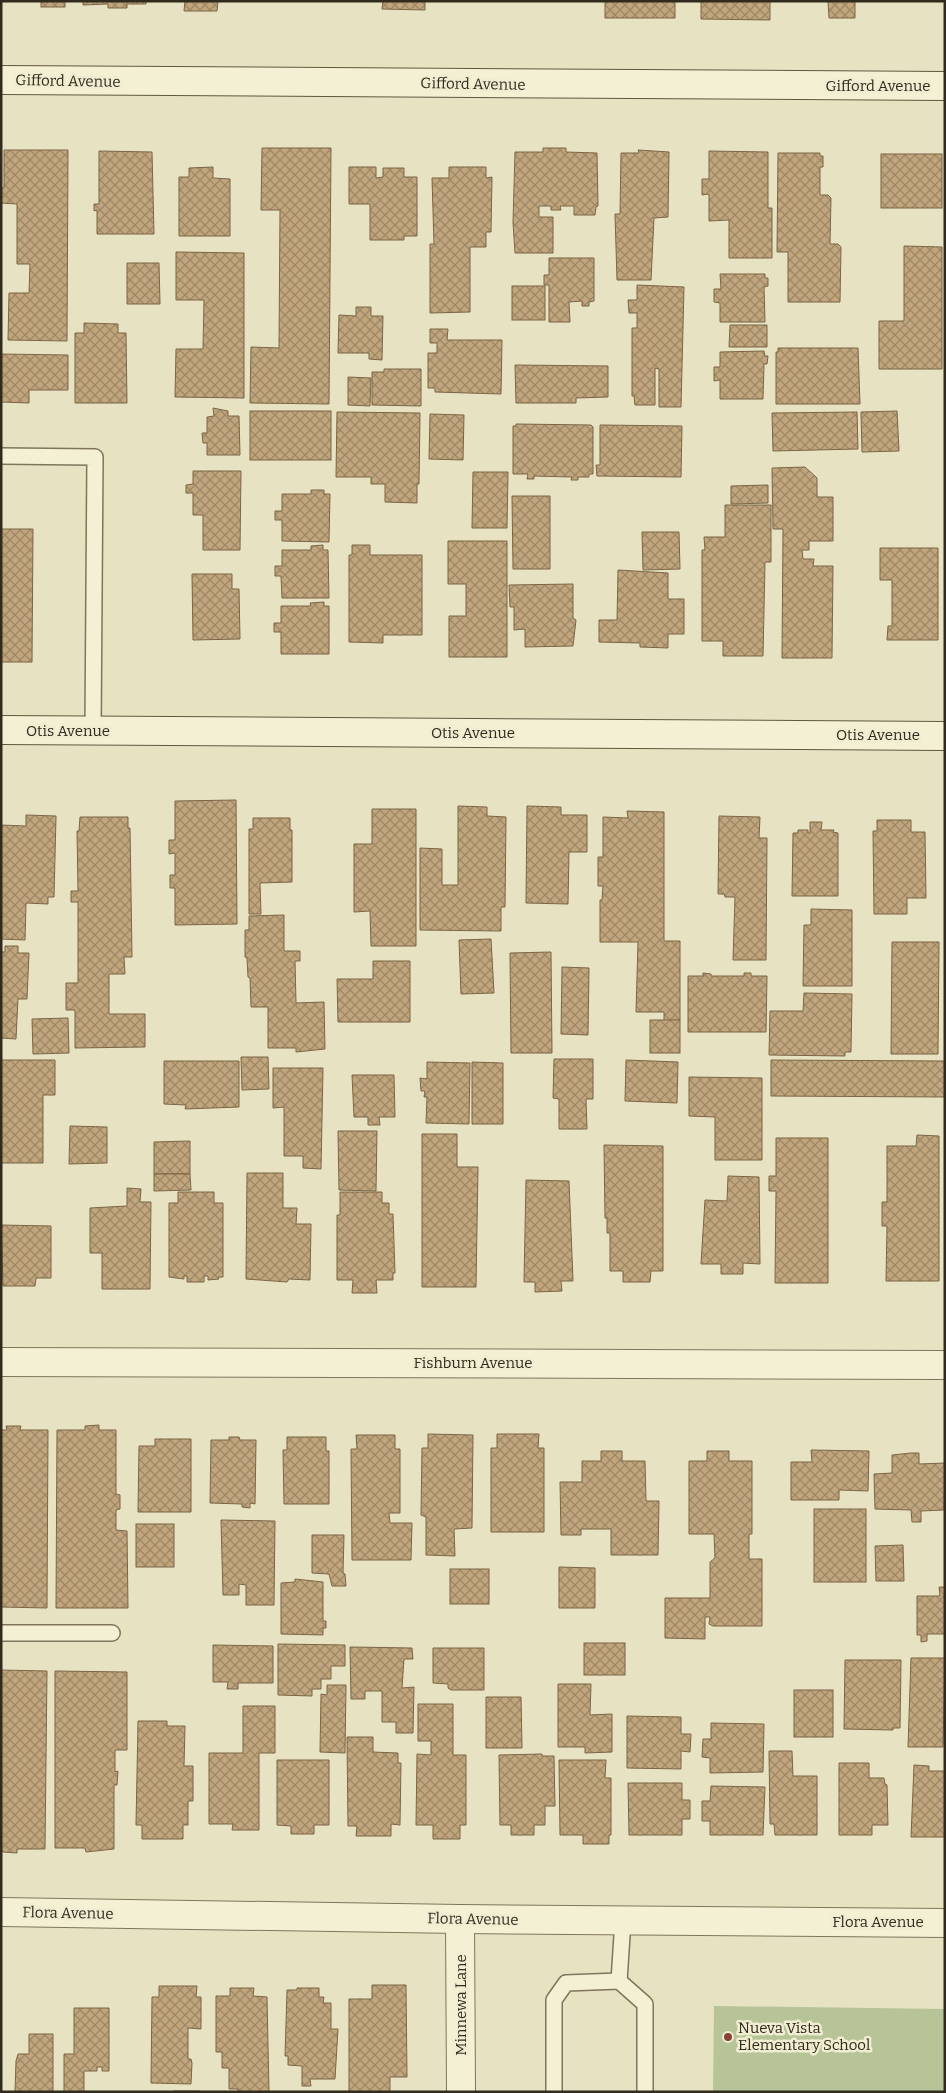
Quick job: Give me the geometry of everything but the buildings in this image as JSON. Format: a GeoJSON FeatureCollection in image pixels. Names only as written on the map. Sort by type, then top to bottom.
{"type":"FeatureCollection","features":[{"type":"Feature","properties":{"kind":"street","name":"Gifford Avenue"},"geometry":{"type":"LineString","coordinates":[[1,80],[945,86]]}},
{"type":"Feature","properties":{"kind":"street","name":"Otis Avenue"},"geometry":{"type":"LineString","coordinates":[[1,730],[945,736]]}},
{"type":"Feature","properties":{"kind":"street","name":"Fishburn Avenue"},"geometry":{"type":"LineString","coordinates":[[1,1362],[945,1365]]}},
{"type":"Feature","properties":{"kind":"street","name":"Flora Avenue"},"geometry":{"type":"LineString","coordinates":[[1,1912],[460,1919],[945,1923]]}},
{"type":"Feature","properties":{"kind":"street","name":"Minnewa Lane"},"geometry":{"type":"LineString","coordinates":[[460,1919],[461,2092]]}},
{"type":"Feature","properties":{"kind":"lane"},"geometry":{"type":"LineString","coordinates":[[1,456],[95,457],[93,731]]}},
{"type":"Feature","properties":{"kind":"lane"},"geometry":{"type":"LineString","coordinates":[[1,1633],[112,1633]]}},
{"type":"Feature","properties":{"kind":"lane"},"geometry":{"type":"LineString","coordinates":[[619,1981],[623,1920]]}},
{"type":"Feature","properties":{"kind":"lane"},"geometry":{"type":"LineString","coordinates":[[554,2092],[554,2000],[566,1983],[619,1981],[645,2004],[645,2092]]}},
{"type":"Feature","properties":{"kind":"green space"},"geometry":{"type":"Polygon","coordinates":[[[714,2006],[945,2009],[945,2092],[713,2092],[714,2006]]]}},
{"type":"Feature","properties":{"kind":"place","name":"Nueva Vista Elementary School"},"geometry":{"type":"Point","coordinates":[728,2037]}}]}
